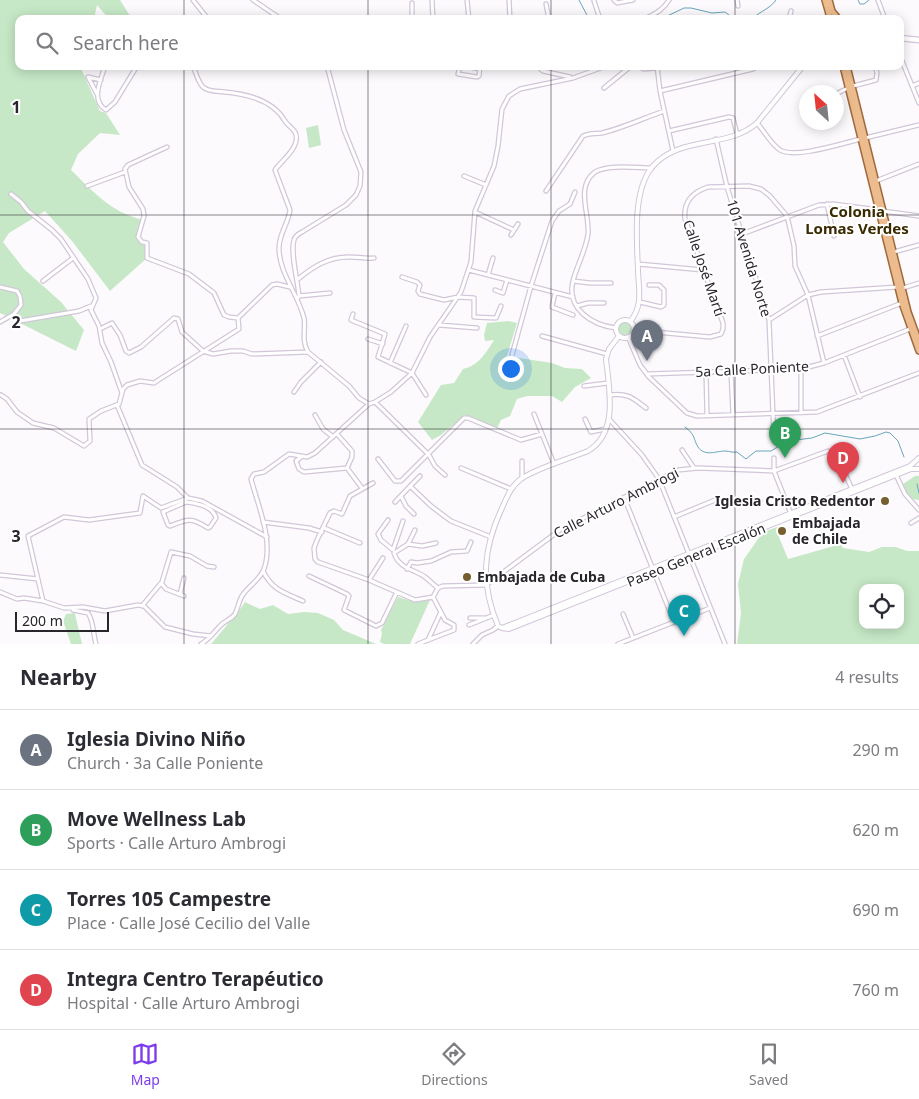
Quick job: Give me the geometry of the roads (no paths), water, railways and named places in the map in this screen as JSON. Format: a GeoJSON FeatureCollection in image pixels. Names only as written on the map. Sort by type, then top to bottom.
{"type":"FeatureCollection","features":[{"type":"Feature","properties":{"kind":"main road"},"geometry":{"type":"LineString","coordinates":[[826,0],[829,15]]}},
{"type":"Feature","properties":{"kind":"main road"},"geometry":{"type":"LineString","coordinates":[[830,0],[832,11],[836,15]]}},
{"type":"Feature","properties":{"kind":"main road"},"geometry":{"type":"LineString","coordinates":[[904,37],[919,39]]}},
{"type":"Feature","properties":{"kind":"main road"},"geometry":{"type":"LineString","coordinates":[[844,70],[901,287],[919,342]]}},
{"type":"Feature","properties":{"kind":"main road"},"geometry":{"type":"LineString","coordinates":[[848,70],[850,87]]}},
{"type":"Feature","properties":{"kind":"main road"},"geometry":{"type":"LineString","coordinates":[[863,138],[876,181],[881,211],[894,252],[902,303],[919,351]]}},
{"type":"Feature","properties":{"kind":"street"},"geometry":{"type":"LineString","coordinates":[[193,0],[205,15]]}},
{"type":"Feature","properties":{"kind":"street"},"geometry":{"type":"LineString","coordinates":[[253,0],[276,15]]}},
{"type":"Feature","properties":{"kind":"street"},"geometry":{"type":"LineString","coordinates":[[432,0],[433,15]]}},
{"type":"Feature","properties":{"kind":"street"},"geometry":{"type":"LineString","coordinates":[[467,0],[469,15]]}},
{"type":"Feature","properties":{"kind":"street"},"geometry":{"type":"LineString","coordinates":[[509,0],[510,15]]}},
{"type":"Feature","properties":{"kind":"street"},"geometry":{"type":"LineString","coordinates":[[614,0],[620,3],[632,0]]}},
{"type":"Feature","properties":{"kind":"street"},"geometry":{"type":"LineString","coordinates":[[654,15],[669,0]]}},
{"type":"Feature","properties":{"kind":"street"},"geometry":{"type":"LineString","coordinates":[[737,0],[738,6]]}},
{"type":"Feature","properties":{"kind":"street"},"geometry":{"type":"LineString","coordinates":[[878,0],[884,15]]}},
{"type":"Feature","properties":{"kind":"street"},"geometry":{"type":"LineString","coordinates":[[594,1],[599,15]]}},
{"type":"Feature","properties":{"kind":"street"},"geometry":{"type":"LineString","coordinates":[[412,3],[412,15]]}},
{"type":"Feature","properties":{"kind":"street"},"geometry":{"type":"LineString","coordinates":[[546,4],[548,15]]}},
{"type":"Feature","properties":{"kind":"street"},"geometry":{"type":"LineString","coordinates":[[790,15],[791,11]]}},
{"type":"Feature","properties":{"kind":"street"},"geometry":{"type":"LineString","coordinates":[[904,66],[919,103]]}},
{"type":"Feature","properties":{"kind":"street"},"geometry":{"type":"LineString","coordinates":[[97,94],[104,70]]}},
{"type":"Feature","properties":{"kind":"street"},"geometry":{"type":"LineString","coordinates":[[101,80],[88,76],[101,106],[106,110],[115,102],[135,70]]}},
{"type":"Feature","properties":{"kind":"street"},"geometry":{"type":"LineString","coordinates":[[195,70],[202,86],[207,90],[261,100],[279,112],[285,122],[295,131],[295,143],[274,170],[290,210],[279,239],[279,249],[290,287],[298,298]]}},
{"type":"Feature","properties":{"kind":"street"},"geometry":{"type":"LineString","coordinates":[[329,70],[344,130],[360,172],[360,186],[356,195],[346,205],[296,235],[292,249],[298,280],[298,298],[304,319],[304,344],[308,352],[369,404]]}},
{"type":"Feature","properties":{"kind":"street"},"geometry":{"type":"LineString","coordinates":[[459,70],[458,74],[477,77],[480,70]]}},
{"type":"Feature","properties":{"kind":"street"},"geometry":{"type":"LineString","coordinates":[[201,644],[209,640],[220,625],[235,614],[241,597],[252,586],[263,570],[267,537],[251,479],[254,474],[264,472],[290,454],[307,457],[315,453],[369,404],[391,392],[412,373],[430,337],[458,297],[469,270],[475,212],[494,166],[502,109],[509,96],[520,89],[573,78],[591,70]]}},
{"type":"Feature","properties":{"kind":"street"},"geometry":{"type":"LineString","coordinates":[[604,88],[626,70]]}},
{"type":"Feature","properties":{"kind":"street"},"geometry":{"type":"LineString","coordinates":[[656,70],[673,152]]}},
{"type":"Feature","properties":{"kind":"street"},"geometry":{"type":"LineString","coordinates":[[660,91],[749,70]]}},
{"type":"Feature","properties":{"kind":"street"},"geometry":{"type":"LineString","coordinates":[[630,322],[638,312],[640,302],[638,199],[652,168],[684,146],[737,134],[749,129],[800,70]]}},
{"type":"Feature","properties":{"kind":"street"},"geometry":{"type":"LineString","coordinates":[[844,90],[876,80],[876,70]]}},
{"type":"Feature","properties":{"kind":"street"},"geometry":{"type":"LineString","coordinates":[[543,71],[573,78]]}},
{"type":"Feature","properties":{"kind":"street"},"geometry":{"type":"LineString","coordinates":[[912,86],[919,83]]}},
{"type":"Feature","properties":{"kind":"street"},"geometry":{"type":"LineString","coordinates":[[546,191],[583,136],[616,129],[664,111]]}},
{"type":"Feature","properties":{"kind":"street"},"geometry":{"type":"LineString","coordinates":[[669,131],[729,117],[733,118],[735,122],[737,134]]}},
{"type":"Feature","properties":{"kind":"street"},"geometry":{"type":"LineString","coordinates":[[756,123],[780,149],[789,153],[801,153],[919,125]]}},
{"type":"Feature","properties":{"kind":"street","name":"101 Avenida Norte"},"geometry":{"type":"LineString","coordinates":[[716,139],[727,187],[769,320],[774,438]]}},
{"type":"Feature","properties":{"kind":"street"},"geometry":{"type":"LineString","coordinates":[[167,147],[128,165],[125,169],[129,187],[143,209],[144,216],[138,236],[142,242],[147,243],[147,258],[189,274],[214,293],[224,315],[229,318],[238,318],[272,285],[277,284],[290,287]]}},
{"type":"Feature","properties":{"kind":"street"},"geometry":{"type":"LineString","coordinates":[[876,181],[919,164]]}},
{"type":"Feature","properties":{"kind":"street"},"geometry":{"type":"LineString","coordinates":[[616,328],[601,326],[592,322],[583,314],[572,297],[573,281],[588,235],[584,192],[590,179],[596,172],[608,168],[652,168]]}},
{"type":"Feature","properties":{"kind":"street"},"geometry":{"type":"LineString","coordinates":[[88,186],[125,172]]}},
{"type":"Feature","properties":{"kind":"street"},"geometry":{"type":"LineString","coordinates":[[464,176],[486,185]]}},
{"type":"Feature","properties":{"kind":"street","name":"Calle José Martí"},"geometry":{"type":"LineString","coordinates":[[633,330],[710,337],[721,334],[724,329],[723,323],[685,219],[685,209],[689,200],[696,192],[708,187],[749,186],[761,189],[770,196],[787,216],[794,246],[795,266],[808,295],[824,363]]}},
{"type":"Feature","properties":{"kind":"street"},"geometry":{"type":"LineString","coordinates":[[512,355],[531,286],[552,221],[559,211],[570,204],[575,192]]}},
{"type":"Feature","properties":{"kind":"street"},"geometry":{"type":"LineString","coordinates":[[11,194],[60,239],[94,290],[96,298],[91,310],[100,329],[102,343],[122,393]]}},
{"type":"Feature","properties":{"kind":"street"},"geometry":{"type":"LineString","coordinates":[[828,204],[834,236]]}},
{"type":"Feature","properties":{"kind":"street"},"geometry":{"type":"LineString","coordinates":[[742,234],[815,206],[828,204],[919,216]]}},
{"type":"Feature","properties":{"kind":"street"},"geometry":{"type":"LineString","coordinates":[[475,212],[514,230]]}},
{"type":"Feature","properties":{"kind":"street"},"geometry":{"type":"LineString","coordinates":[[511,235],[518,224]]}},
{"type":"Feature","properties":{"kind":"street"},"geometry":{"type":"LineString","coordinates":[[894,252],[919,245]]}},
{"type":"Feature","properties":{"kind":"street"},"geometry":{"type":"LineString","coordinates":[[298,280],[320,262],[349,256],[374,258]]}},
{"type":"Feature","properties":{"kind":"street"},"geometry":{"type":"LineString","coordinates":[[43,281],[73,258]]}},
{"type":"Feature","properties":{"kind":"street"},"geometry":{"type":"LineString","coordinates":[[488,275],[493,258]]}},
{"type":"Feature","properties":{"kind":"street"},"geometry":{"type":"LineString","coordinates":[[638,264],[703,270]]}},
{"type":"Feature","properties":{"kind":"street"},"geometry":{"type":"LineString","coordinates":[[469,270],[572,297]]}},
{"type":"Feature","properties":{"kind":"street"},"geometry":{"type":"LineString","coordinates":[[402,277],[417,282],[420,285],[418,292],[420,294],[444,300],[458,297],[474,298],[474,317],[496,318],[501,306]]}},
{"type":"Feature","properties":{"kind":"street"},"geometry":{"type":"LineString","coordinates":[[495,290],[503,293],[507,280]]}},
{"type":"Feature","properties":{"kind":"street"},"geometry":{"type":"LineString","coordinates":[[573,281],[590,283],[611,282]]}},
{"type":"Feature","properties":{"kind":"street"},"geometry":{"type":"LineString","coordinates":[[769,320],[808,295],[821,292],[901,287],[919,283]]}},
{"type":"Feature","properties":{"kind":"street"},"geometry":{"type":"LineString","coordinates":[[640,302],[661,307],[664,305],[664,290],[659,285],[649,284]]}},
{"type":"Feature","properties":{"kind":"street"},"geometry":{"type":"LineString","coordinates":[[0,287],[17,291],[20,296],[21,306],[14,314],[0,322]]}},
{"type":"Feature","properties":{"kind":"street"},"geometry":{"type":"LineString","coordinates":[[298,298],[330,293]]}},
{"type":"Feature","properties":{"kind":"street"},"geometry":{"type":"LineString","coordinates":[[555,293],[552,307],[574,315]]}},
{"type":"Feature","properties":{"kind":"street"},"geometry":{"type":"LineString","coordinates":[[577,306],[588,303],[604,303]]}},
{"type":"Feature","properties":{"kind":"street"},"geometry":{"type":"LineString","coordinates":[[817,336],[902,303]]}},
{"type":"Feature","properties":{"kind":"street"},"geometry":{"type":"LineString","coordinates":[[14,314],[20,321],[79,311],[92,306]]}},
{"type":"Feature","properties":{"kind":"street"},"geometry":{"type":"LineString","coordinates":[[353,314],[351,320],[385,334],[378,357],[412,373],[426,395]]}},
{"type":"Feature","properties":{"kind":"street"},"geometry":{"type":"LineString","coordinates":[[100,329],[112,323],[120,335],[126,351],[131,352],[160,332],[172,319],[176,318],[182,332],[203,351],[213,354],[231,351],[243,351],[252,354],[308,352]]}},
{"type":"Feature","properties":{"kind":"street"},"geometry":{"type":"LineString","coordinates":[[1,395],[7,399],[17,412],[33,423],[54,428],[84,446],[90,441],[90,419],[101,411],[117,404],[127,385],[140,381],[154,383],[239,329],[238,318]]}},
{"type":"Feature","properties":{"kind":"street"},"geometry":{"type":"LineString","coordinates":[[616,328],[620,322],[625,320],[630,322]]}},
{"type":"Feature","properties":{"kind":"street"},"geometry":{"type":"LineString","coordinates":[[619,336],[623,338],[632,334],[633,330],[630,322]]}},
{"type":"Feature","properties":{"kind":"street"},"geometry":{"type":"LineString","coordinates":[[438,325],[477,328]]}},
{"type":"Feature","properties":{"kind":"street"},"geometry":{"type":"LineString","coordinates":[[390,363],[406,326]]}},
{"type":"Feature","properties":{"kind":"street"},"geometry":{"type":"LineString","coordinates":[[616,328],[619,336]]}},
{"type":"Feature","properties":{"kind":"street","name":"5a Calle Poniente"},"geometry":{"type":"LineString","coordinates":[[646,374],[801,369],[824,363],[910,329]]}},
{"type":"Feature","properties":{"kind":"street"},"geometry":{"type":"LineString","coordinates":[[542,336],[607,354]]}},
{"type":"Feature","properties":{"kind":"street"},"geometry":{"type":"LineString","coordinates":[[472,644],[482,635],[500,627],[494,615],[486,585],[487,554],[491,537],[511,489],[522,478],[592,449],[601,438],[609,419],[607,354],[619,336]]}},
{"type":"Feature","properties":{"kind":"street"},"geometry":{"type":"LineString","coordinates":[[628,337],[646,374],[687,413],[696,416],[820,412],[919,373]]}},
{"type":"Feature","properties":{"kind":"street"},"geometry":{"type":"LineString","coordinates":[[368,338],[383,344]]}},
{"type":"Feature","properties":{"kind":"street"},"geometry":{"type":"LineString","coordinates":[[844,355],[860,396]]}},
{"type":"Feature","properties":{"kind":"street"},"geometry":{"type":"LineString","coordinates":[[294,392],[321,362]]}},
{"type":"Feature","properties":{"kind":"street"},"geometry":{"type":"LineString","coordinates":[[801,369],[801,412]]}},
{"type":"Feature","properties":{"kind":"street"},"geometry":{"type":"LineString","coordinates":[[706,372],[707,415]]}},
{"type":"Feature","properties":{"kind":"street"},"geometry":{"type":"LineString","coordinates":[[731,372],[733,414]]}},
{"type":"Feature","properties":{"kind":"street"},"geometry":{"type":"LineString","coordinates":[[584,386],[608,383]]}},
{"type":"Feature","properties":{"kind":"street"},"geometry":{"type":"LineString","coordinates":[[609,395],[626,394],[636,399],[646,408]]}},
{"type":"Feature","properties":{"kind":"street"},"geometry":{"type":"LineString","coordinates":[[375,402],[428,454],[435,466],[445,475]]}},
{"type":"Feature","properties":{"kind":"street"},"geometry":{"type":"LineString","coordinates":[[117,404],[144,467],[176,487],[188,498],[202,503],[267,537]]}},
{"type":"Feature","properties":{"kind":"street"},"geometry":{"type":"LineString","coordinates":[[534,414],[554,464]]}},
{"type":"Feature","properties":{"kind":"street"},"geometry":{"type":"LineString","coordinates":[[316,415],[323,429],[347,444],[352,451],[352,457],[347,468]]}},
{"type":"Feature","properties":{"kind":"street"},"geometry":{"type":"LineString","coordinates":[[378,459],[397,482],[400,482],[464,418],[521,440],[542,434]]}},
{"type":"Feature","properties":{"kind":"street"},"geometry":{"type":"LineString","coordinates":[[585,419],[591,432],[605,429]]}},
{"type":"Feature","properties":{"kind":"street"},"geometry":{"type":"LineString","coordinates":[[609,419],[642,455],[659,479],[725,644]]}},
{"type":"Feature","properties":{"kind":"street"},"geometry":{"type":"LineString","coordinates":[[682,450],[694,468]]}},
{"type":"Feature","properties":{"kind":"street","name":"Calle Arturo Ambrogi"},"geometry":{"type":"LineString","coordinates":[[486,585],[553,534],[678,470],[694,468],[774,471],[824,452],[832,452],[840,460],[852,491]]}},
{"type":"Feature","properties":{"kind":"street"},"geometry":{"type":"LineString","coordinates":[[301,456],[296,461],[299,469],[304,472],[347,468]]}},
{"type":"Feature","properties":{"kind":"street"},"geometry":{"type":"LineString","coordinates":[[774,458],[774,471],[791,515]]}},
{"type":"Feature","properties":{"kind":"street","name":"Paseo General Escalón"},"geometry":{"type":"LineString","coordinates":[[852,491],[910,466],[919,458]]}},
{"type":"Feature","properties":{"kind":"street"},"geometry":{"type":"LineString","coordinates":[[522,460],[522,478]]}},
{"type":"Feature","properties":{"kind":"street"},"geometry":{"type":"LineString","coordinates":[[347,468],[362,488]]}},
{"type":"Feature","properties":{"kind":"street"},"geometry":{"type":"LineString","coordinates":[[461,468],[511,489]]}},
{"type":"Feature","properties":{"kind":"street","name":"Paseo General Escalón"},"geometry":{"type":"LineString","coordinates":[[500,627],[509,629],[852,491],[919,468]]}},
{"type":"Feature","properties":{"kind":"street"},"geometry":{"type":"LineString","coordinates":[[896,475],[904,494],[919,510]]}},
{"type":"Feature","properties":{"kind":"street"},"geometry":{"type":"LineString","coordinates":[[395,502],[420,476]]}},
{"type":"Feature","properties":{"kind":"street"},"geometry":{"type":"LineString","coordinates":[[373,483],[350,496],[342,514],[334,511],[330,513],[317,540],[314,554],[318,562],[369,580],[415,600],[433,596],[438,588],[443,586],[486,585]]}},
{"type":"Feature","properties":{"kind":"street"},"geometry":{"type":"LineString","coordinates":[[410,486],[431,506],[451,520],[491,537]]}},
{"type":"Feature","properties":{"kind":"street"},"geometry":{"type":"LineString","coordinates":[[43,601],[28,536],[64,516],[89,520],[140,513],[143,496],[160,508],[188,498]]}},
{"type":"Feature","properties":{"kind":"street"},"geometry":{"type":"LineString","coordinates":[[401,496],[406,506],[414,514]]}},
{"type":"Feature","properties":{"kind":"street"},"geometry":{"type":"LineString","coordinates":[[624,497],[674,622]]}},
{"type":"Feature","properties":{"kind":"street"},"geometry":{"type":"LineString","coordinates":[[674,517],[715,500],[760,501]]}},
{"type":"Feature","properties":{"kind":"street"},"geometry":{"type":"LineString","coordinates":[[185,502],[202,503],[216,516],[209,528],[197,521],[188,519],[168,526],[163,512],[185,502]]}},
{"type":"Feature","properties":{"kind":"street"},"geometry":{"type":"LineString","coordinates":[[911,523],[919,518]]}},
{"type":"Feature","properties":{"kind":"street"},"geometry":{"type":"LineString","coordinates":[[388,520],[378,534],[381,540],[394,551]]}},
{"type":"Feature","properties":{"kind":"street"},"geometry":{"type":"LineString","coordinates":[[404,521],[394,551],[396,560],[407,569],[426,578],[438,588]]}},
{"type":"Feature","properties":{"kind":"street"},"geometry":{"type":"LineString","coordinates":[[263,522],[323,530],[360,543]]}},
{"type":"Feature","properties":{"kind":"street"},"geometry":{"type":"LineString","coordinates":[[313,530],[317,540]]}},
{"type":"Feature","properties":{"kind":"street"},"geometry":{"type":"LineString","coordinates":[[408,544],[415,530]]}},
{"type":"Feature","properties":{"kind":"street"},"geometry":{"type":"LineString","coordinates":[[407,569],[411,562],[431,561],[442,558],[451,552],[467,551],[471,542]]}},
{"type":"Feature","properties":{"kind":"street"},"geometry":{"type":"LineString","coordinates":[[394,551],[408,544],[422,546],[436,544]]}},
{"type":"Feature","properties":{"kind":"street"},"geometry":{"type":"LineString","coordinates":[[142,606],[164,578],[170,552],[190,556],[214,568]]}},
{"type":"Feature","properties":{"kind":"street"},"geometry":{"type":"LineString","coordinates":[[369,580],[383,558]]}},
{"type":"Feature","properties":{"kind":"street"},"geometry":{"type":"LineString","coordinates":[[263,570],[269,582],[275,587],[303,601]]}},
{"type":"Feature","properties":{"kind":"street"},"geometry":{"type":"LineString","coordinates":[[0,575],[38,579]]}},
{"type":"Feature","properties":{"kind":"street"},"geometry":{"type":"LineString","coordinates":[[309,576],[347,594],[349,596],[344,610],[376,626],[382,623],[397,592]]}},
{"type":"Feature","properties":{"kind":"street"},"geometry":{"type":"LineString","coordinates":[[161,583],[166,588],[182,595],[184,578]]}},
{"type":"Feature","properties":{"kind":"street"},"geometry":{"type":"LineString","coordinates":[[0,592],[17,599],[24,598],[43,601],[56,607],[105,611],[142,606],[150,610],[165,627],[193,634],[212,636]]}},
{"type":"Feature","properties":{"kind":"street"},"geometry":{"type":"LineString","coordinates":[[418,644],[454,630],[454,625],[444,620],[440,614],[433,596]]}},
{"type":"Feature","properties":{"kind":"street"},"geometry":{"type":"LineString","coordinates":[[72,608],[73,610],[88,613],[92,620],[96,644]]}},
{"type":"Feature","properties":{"kind":"street"},"geometry":{"type":"LineString","coordinates":[[618,644],[710,608]]}},
{"type":"Feature","properties":{"kind":"street"},"geometry":{"type":"LineString","coordinates":[[428,640],[440,614]]}},
{"type":"Feature","properties":{"kind":"street"},"geometry":{"type":"LineString","coordinates":[[623,614],[633,638]]}},
{"type":"Feature","properties":{"kind":"street"},"geometry":{"type":"LineString","coordinates":[[469,625],[494,615]]}},
{"type":"Feature","properties":{"kind":"street"},"geometry":{"type":"LineString","coordinates":[[470,618],[487,618]]}},
{"type":"Feature","properties":{"kind":"waterway"},"geometry":{"type":"LineString","coordinates":[[579,0],[587,15]]}},
{"type":"Feature","properties":{"kind":"waterway"},"geometry":{"type":"LineString","coordinates":[[757,15],[771,6],[776,0]]}},
{"type":"Feature","properties":{"kind":"waterway"},"geometry":{"type":"LineString","coordinates":[[858,0],[860,4],[864,4],[869,0]]}},
{"type":"Feature","properties":{"kind":"waterway"},"geometry":{"type":"LineString","coordinates":[[669,15],[684,8],[712,13],[725,12],[729,15]]}},
{"type":"Feature","properties":{"kind":"waterway"},"geometry":{"type":"LineString","coordinates":[[685,427],[693,435],[698,447],[704,452],[737,452],[746,459],[756,451],[771,451],[787,441],[812,438],[825,433],[860,439],[886,432],[890,433],[898,441],[904,457]]}},
{"type":"Feature","properties":{"kind":"waterway"},"geometry":{"type":"LineString","coordinates":[[917,484],[919,493]]}},
{"type":"Feature","properties":{"kind":"place","name":"Iglesia Divino Niño"},"geometry":{"type":"Point","coordinates":[647,361]}},
{"type":"Feature","properties":{"kind":"place","name":"Move Wellness Lab"},"geometry":{"type":"Point","coordinates":[785,458]}},
{"type":"Feature","properties":{"kind":"place","name":"Integra Centro Terapéutico"},"geometry":{"type":"Point","coordinates":[843,483]}},
{"type":"Feature","properties":{"kind":"place","name":"Iglesia Cristo Redentor"},"geometry":{"type":"Point","coordinates":[885,501]}},
{"type":"Feature","properties":{"kind":"place","name":"Embajada de Chile"},"geometry":{"type":"Point","coordinates":[782,531]}},
{"type":"Feature","properties":{"kind":"place","name":"Embajada de Cuba"},"geometry":{"type":"Point","coordinates":[467,577]}},
{"type":"Feature","properties":{"kind":"place","name":"Torres 105 Campestre"},"geometry":{"type":"Point","coordinates":[684,636]}},
{"type":"Feature","properties":{"kind":"district","name":"Colonia Lomas Verdes"},"geometry":{"type":"Point","coordinates":[857,220]}}]}
